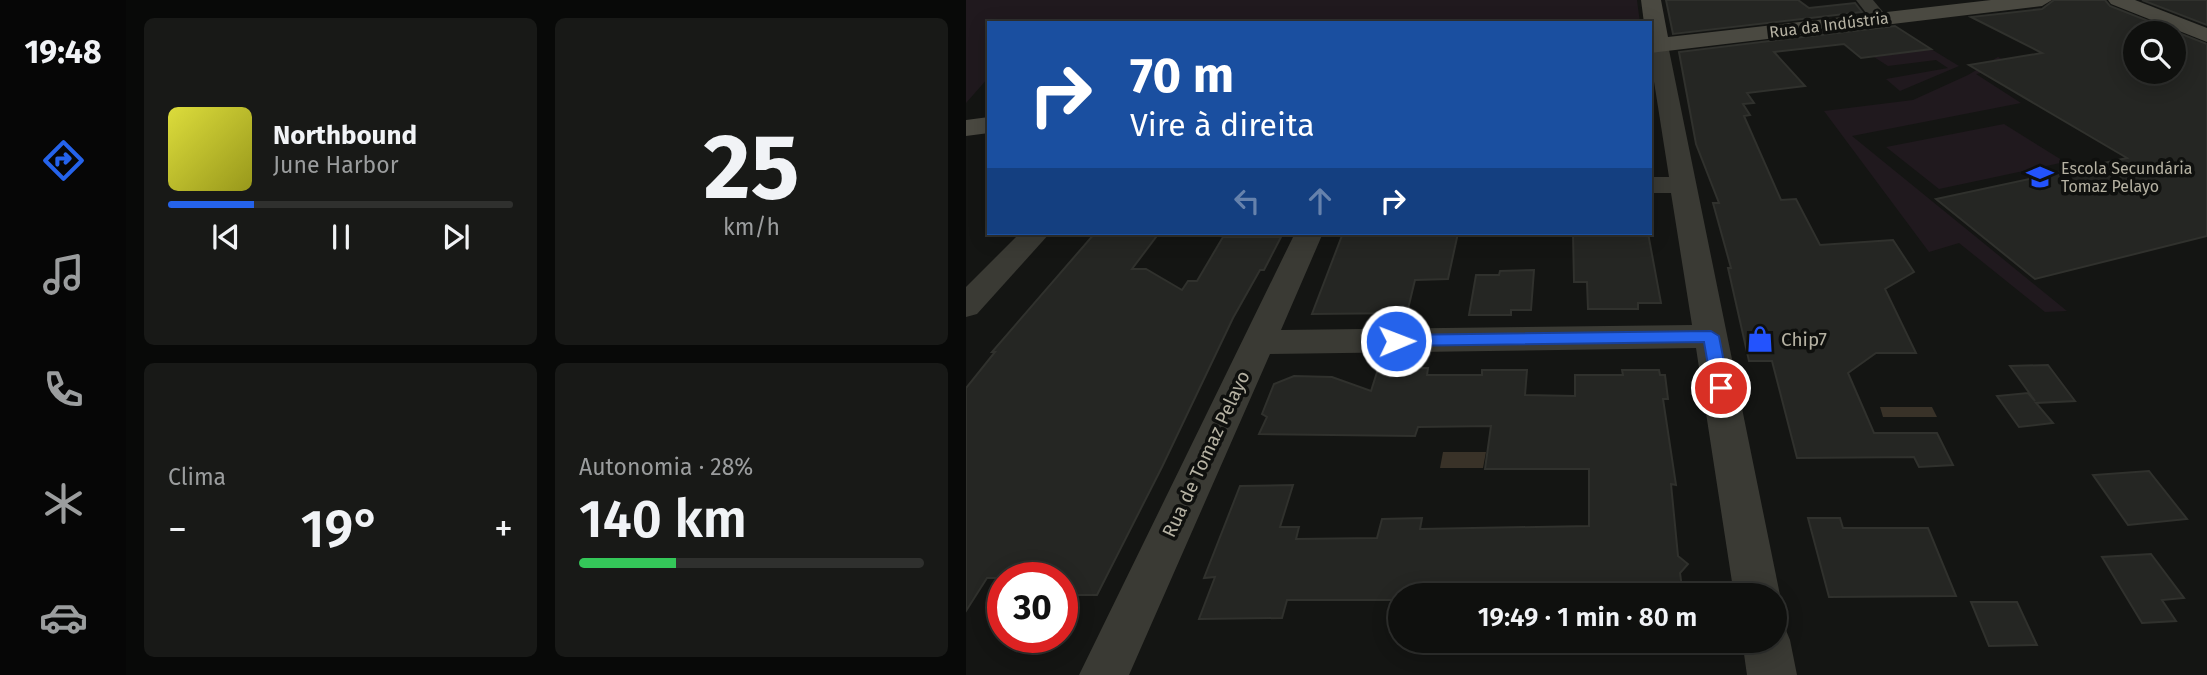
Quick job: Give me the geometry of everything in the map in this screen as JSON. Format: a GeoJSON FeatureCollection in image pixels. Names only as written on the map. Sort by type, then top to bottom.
{"type":"FeatureCollection","features":[{"type":"Feature","properties":{"kind":"street"},"geometry":{"type":"LineString","coordinates":[[1651,0],[1654,46],[1683,185],[1755,583]]}},
{"type":"Feature","properties":{"kind":"street"},"geometry":{"type":"LineString","coordinates":[[1864,0],[1880,19]]}},
{"type":"Feature","properties":{"kind":"street","name":"Rua da Indústria"},"geometry":{"type":"LineString","coordinates":[[1654,46],[2042,0]]}},
{"type":"Feature","properties":{"kind":"street"},"geometry":{"type":"LineString","coordinates":[[2118,0],[2207,36]]}},
{"type":"Feature","properties":{"kind":"street"},"geometry":{"type":"LineString","coordinates":[[966,128],[987,125]]}},
{"type":"Feature","properties":{"kind":"street"},"geometry":{"type":"LineString","coordinates":[[1652,185],[1683,185]]}},
{"type":"Feature","properties":{"kind":"street"},"geometry":{"type":"LineString","coordinates":[[971,294],[1034,235]]}},
{"type":"Feature","properties":{"kind":"street","name":"Rua de Tomaz Pelayo"},"geometry":{"type":"LineString","coordinates":[[1104,675],[1308,235]]}},
{"type":"Feature","properties":{"kind":"street"},"geometry":{"type":"LineString","coordinates":[[1259,342],[1711,336]]}},
{"type":"Feature","properties":{"kind":"street"},"geometry":{"type":"LineString","coordinates":[[1768,653],[1772,675]]}},
{"type":"Feature","properties":{"kind":"shaded area"},"geometry":{"type":"Polygon","coordinates":[[[966,0],[1637,0],[1640,21],[987,21],[987,79],[966,103],[966,0]]]}},
{"type":"Feature","properties":{"kind":"shaded area"},"geometry":{"type":"Polygon","coordinates":[[[1931,49],[1959,66],[1900,91],[1886,79],[1948,68],[1936,60],[1888,66],[1874,57],[1931,49]]]}},
{"type":"Feature","properties":{"kind":"shaded area"},"geometry":{"type":"Polygon","coordinates":[[[1998,57],[2015,66],[1976,74],[2021,103],[1852,136],[2067,311],[2045,312],[1959,243],[1929,252],[1824,111],[1913,100],[1968,75],[1998,57]]]}},
{"type":"Feature","properties":{"kind":"shaded area"},"geometry":{"type":"Polygon","coordinates":[[[2004,124],[2065,162],[1939,189],[1886,147],[2004,124]]]}},
{"type":"Feature","properties":{"kind":"shaded area"},"geometry":{"type":"Polygon","coordinates":[[[1880,407],[1932,407],[1937,417],[1883,417],[1880,407]]]}},
{"type":"Feature","properties":{"kind":"shaded area"},"geometry":{"type":"Polygon","coordinates":[[[1443,452],[1486,452],[1483,468],[1440,468],[1443,452]]]}},
{"type":"Feature","properties":{"kind":"building"},"geometry":{"type":"Polygon","coordinates":[[[1666,0],[1798,0],[1809,8],[1855,3],[1862,12],[1673,34],[1666,0]]]}},
{"type":"Feature","properties":{"kind":"building"},"geometry":{"type":"Polygon","coordinates":[[[2054,0],[2105,0],[2110,6],[2148,21],[2123,21],[2123,84],[2186,84],[2186,36],[2207,44],[2207,236],[2035,279],[1936,199],[2127,158],[1969,65],[2042,53],[1971,17],[2042,9],[2054,0]]]}},
{"type":"Feature","properties":{"kind":"building"},"geometry":{"type":"Polygon","coordinates":[[[2142,0],[2207,0],[2207,25],[2142,0]]]}},
{"type":"Feature","properties":{"kind":"building"},"geometry":{"type":"Polygon","coordinates":[[[1895,26],[1931,49],[1861,58],[1844,44],[1774,52],[1805,86],[1747,93],[1754,103],[1743,104],[1750,115],[1744,116],[1781,200],[1796,199],[1820,245],[1893,240],[1914,272],[1885,289],[1916,353],[1876,353],[1848,373],[1874,433],[1937,433],[1953,465],[1919,467],[1914,457],[1797,458],[1772,361],[1749,361],[1728,268],[1731,268],[1713,203],[1719,203],[1696,144],[1679,52],[1895,26]]]}},
{"type":"Feature","properties":{"kind":"building"},"geometry":{"type":"Polygon","coordinates":[[[1093,235],[1158,235],[1132,269],[1146,269],[1182,290],[1188,281],[1197,281],[1223,237],[1281,237],[1264,270],[1260,270],[1233,318],[1097,595],[1078,595],[1078,562],[987,562],[987,578],[966,611],[966,388],[995,352],[992,352],[1093,235]]]}},
{"type":"Feature","properties":{"kind":"building"},"geometry":{"type":"Polygon","coordinates":[[[1342,235],[1458,235],[1448,279],[1415,280],[1407,313],[1312,314],[1342,235]]]}},
{"type":"Feature","properties":{"kind":"building"},"geometry":{"type":"Polygon","coordinates":[[[1573,235],[1648,235],[1661,303],[1638,303],[1638,309],[1588,309],[1587,282],[1574,282],[1573,235]]]}},
{"type":"Feature","properties":{"kind":"building"},"geometry":{"type":"Polygon","coordinates":[[[1534,270],[1531,310],[1511,310],[1511,315],[1469,315],[1476,275],[1534,270]]]}},
{"type":"Feature","properties":{"kind":"building"},"geometry":{"type":"Polygon","coordinates":[[[1400,365],[1421,365],[1420,368],[1428,368],[1427,375],[1482,375],[1482,370],[1527,370],[1525,395],[1575,396],[1575,375],[1623,375],[1622,370],[1659,370],[1660,375],[1665,375],[1668,399],[1663,399],[1676,485],[1671,484],[1678,556],[1688,564],[1680,573],[1681,583],[1388,583],[1388,600],[1287,600],[1282,618],[1199,619],[1215,577],[1204,578],[1240,486],[1293,485],[1280,527],[1299,527],[1296,539],[1377,538],[1382,519],[1422,518],[1420,529],[1589,526],[1589,469],[1485,469],[1491,426],[1418,427],[1415,436],[1259,434],[1267,417],[1262,414],[1274,384],[1294,376],[1332,377],[1371,391],[1378,369],[1397,369],[1400,365]]]}},
{"type":"Feature","properties":{"kind":"building"},"geometry":{"type":"Polygon","coordinates":[[[2048,365],[2075,401],[2036,403],[2053,423],[2019,427],[1997,396],[2028,393],[2035,401],[2010,366],[2048,365]]]}},
{"type":"Feature","properties":{"kind":"building"},"geometry":{"type":"Polygon","coordinates":[[[2149,471],[2187,519],[2128,525],[2093,475],[2149,471]]]}},
{"type":"Feature","properties":{"kind":"building"},"geometry":{"type":"Polygon","coordinates":[[[1808,518],[1840,518],[1843,528],[1928,528],[1956,596],[1829,597],[1808,518]]]}},
{"type":"Feature","properties":{"kind":"building"},"geometry":{"type":"Polygon","coordinates":[[[2151,554],[2184,598],[2162,600],[2176,621],[2142,623],[2102,557],[2151,554]]]}},
{"type":"Feature","properties":{"kind":"building"},"geometry":{"type":"Polygon","coordinates":[[[1971,602],[2017,602],[2037,645],[1989,646],[1971,602]]]}},
{"type":"Feature","properties":{"kind":"place","name":"Escola Secundária Tomaz Pelayo"},"geometry":{"type":"Point","coordinates":[2040,177]}},
{"type":"Feature","properties":{"kind":"place","name":"Chip7"},"geometry":{"type":"Point","coordinates":[1760,339]}},
{"type":"Feature","properties":{"kind":"route"},"geometry":{"type":"LineString","coordinates":[[1396,341],[1711,336],[1721,388]]}}]}
